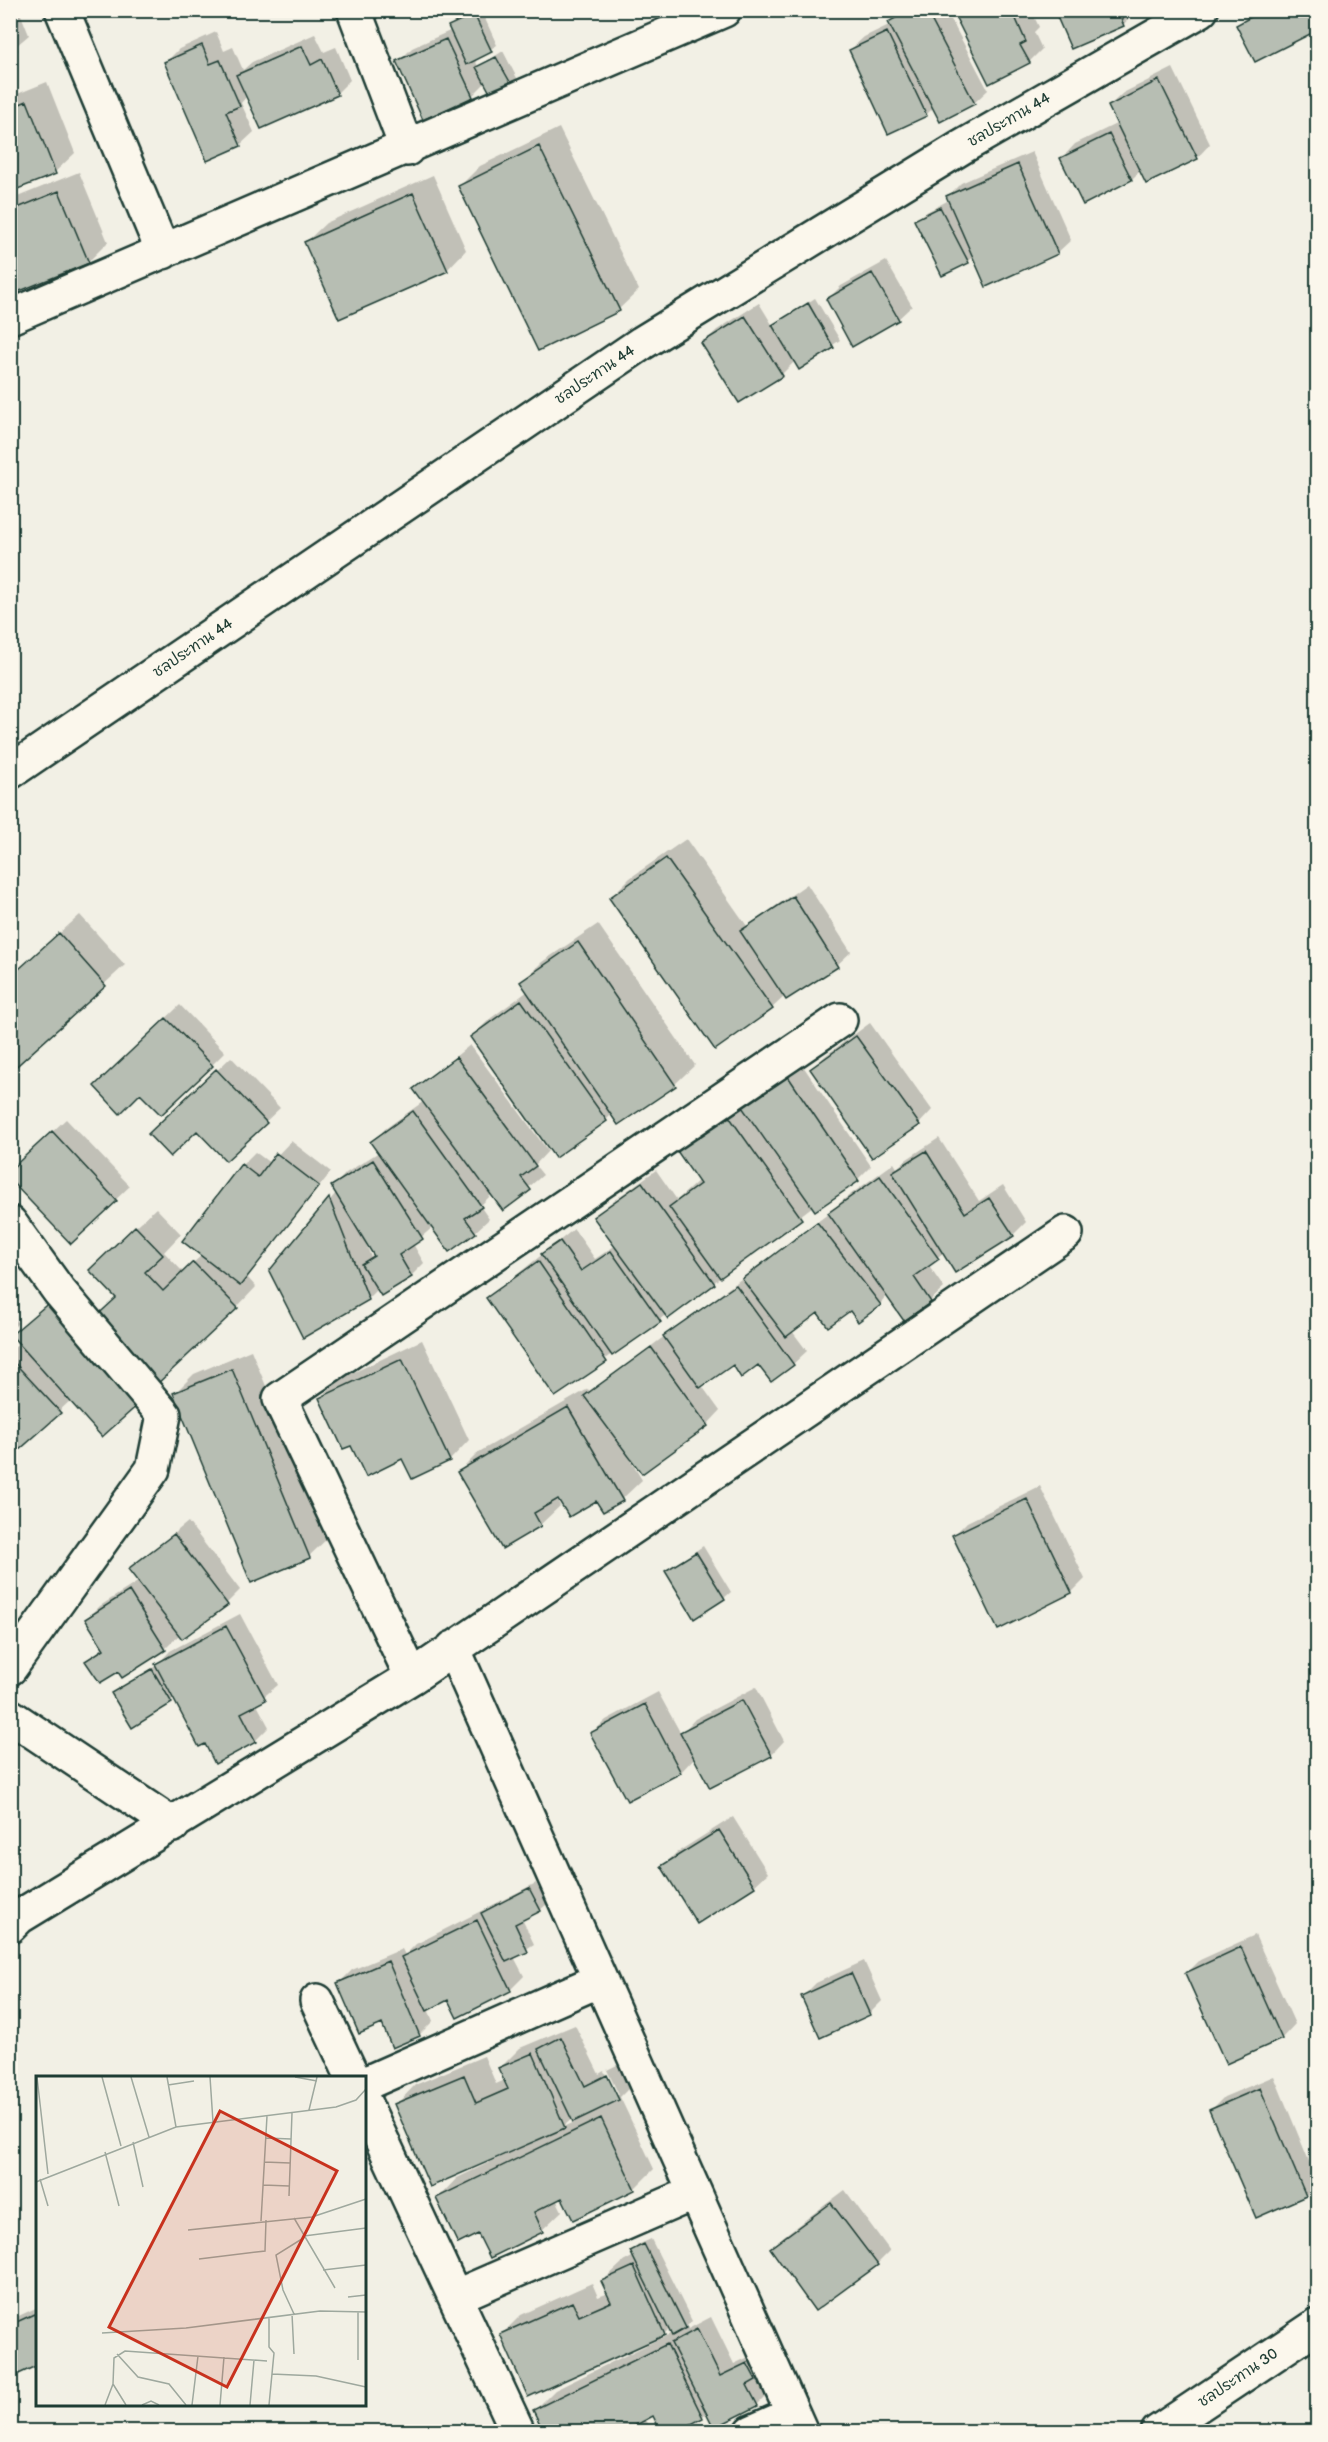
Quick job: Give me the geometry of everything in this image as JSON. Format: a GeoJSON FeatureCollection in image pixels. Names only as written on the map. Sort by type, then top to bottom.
{"type":"FeatureCollection","features":[{"type":"Feature","properties":{"kind":"street"},"geometry":{"type":"LineString","coordinates":[[62,10],[163,252]]}},
{"type":"Feature","properties":{"kind":"street"},"geometry":{"type":"LineString","coordinates":[[354,10],[407,148]]}},
{"type":"Feature","properties":{"kind":"street"},"geometry":{"type":"LineString","coordinates":[[10,317],[724,10]]}},
{"type":"Feature","properties":{"kind":"street","name":"ชลประทาน 44"},"geometry":{"type":"LineString","coordinates":[[10,772],[642,343],[962,147],[1201,10]]}},
{"type":"Feature","properties":{"kind":"street"},"geometry":{"type":"LineString","coordinates":[[412,1677],[280,1399],[840,1020]]}},
{"type":"Feature","properties":{"kind":"street"},"geometry":{"type":"LineString","coordinates":[[10,1223],[59,1291],[164,1415],[153,1469],[10,1668]]}},
{"type":"Feature","properties":{"kind":"street"},"geometry":{"type":"LineString","coordinates":[[10,1926],[19,1917],[412,1677],[1066,1233]]}},
{"type":"Feature","properties":{"kind":"street"},"geometry":{"type":"LineString","coordinates":[[453,1648],[797,2423],[752,2432]]}},
{"type":"Feature","properties":{"kind":"street"},"geometry":{"type":"LineString","coordinates":[[10,1716],[173,1825]]}},
{"type":"Feature","properties":{"kind":"street"},"geometry":{"type":"LineString","coordinates":[[366,2083],[600,1980]]}},
{"type":"Feature","properties":{"kind":"street"},"geometry":{"type":"LineString","coordinates":[[317,2001],[352,2076]]}},
{"type":"Feature","properties":{"kind":"street"},"geometry":{"type":"LineString","coordinates":[[366,2106],[518,2432]]}},
{"type":"Feature","properties":{"kind":"street"},"geometry":{"type":"LineString","coordinates":[[455,2297],[694,2193]]}},
{"type":"Feature","properties":{"kind":"street","name":"ชลประทาน 30"},"geometry":{"type":"LineString","coordinates":[[1158,2432],[1317,2325]]}},
{"type":"Feature","properties":{"kind":"building"},"geometry":{"type":"Polygon","coordinates":[[[910,10],[926,10],[975,104],[940,122],[888,22],[910,10]]]}},
{"type":"Feature","properties":{"kind":"building"},"geometry":{"type":"Polygon","coordinates":[[[952,10],[1012,10],[1026,42],[1020,45],[1030,63],[989,84],[952,10]]]}},
{"type":"Feature","properties":{"kind":"building"},"geometry":{"type":"Polygon","coordinates":[[[1054,10],[1117,10],[1124,26],[1071,49],[1054,10]]]}},
{"type":"Feature","properties":{"kind":"building"},"geometry":{"type":"Polygon","coordinates":[[[1264,10],[1318,10],[1318,30],[1255,62],[1236,25],[1264,10]]]}},
{"type":"Feature","properties":{"kind":"building"},"geometry":{"type":"Polygon","coordinates":[[[474,14],[492,52],[466,65],[448,26],[474,14]]]}},
{"type":"Feature","properties":{"kind":"building"},"geometry":{"type":"Polygon","coordinates":[[[887,32],[927,116],[888,134],[849,50],[887,32]]]}},
{"type":"Feature","properties":{"kind":"building"},"geometry":{"type":"Polygon","coordinates":[[[10,35],[17,50],[10,53],[10,35]]]}},
{"type":"Feature","properties":{"kind":"building"},"geometry":{"type":"Polygon","coordinates":[[[446,39],[473,97],[423,120],[396,61],[446,39]]]}},
{"type":"Feature","properties":{"kind":"building"},"geometry":{"type":"Polygon","coordinates":[[[202,45],[210,64],[220,60],[240,106],[226,112],[241,146],[207,161],[164,62],[202,45]]]}},
{"type":"Feature","properties":{"kind":"building"},"geometry":{"type":"Polygon","coordinates":[[[302,46],[311,65],[322,59],[338,95],[261,129],[236,75],[302,46]]]}},
{"type":"Feature","properties":{"kind":"building"},"geometry":{"type":"Polygon","coordinates":[[[496,57],[514,89],[494,100],[476,67],[496,57]]]}},
{"type":"Feature","properties":{"kind":"building"},"geometry":{"type":"Polygon","coordinates":[[[1159,80],[1198,159],[1146,184],[1108,106],[1159,80]]]}},
{"type":"Feature","properties":{"kind":"building"},"geometry":{"type":"Polygon","coordinates":[[[27,101],[56,174],[10,192],[10,108],[27,101]]]}},
{"type":"Feature","properties":{"kind":"building"},"geometry":{"type":"Polygon","coordinates":[[[1109,134],[1132,180],[1083,205],[1060,158],[1109,134]]]}},
{"type":"Feature","properties":{"kind":"building"},"geometry":{"type":"Polygon","coordinates":[[[539,146],[620,311],[538,351],[458,186],[539,146]]]}},
{"type":"Feature","properties":{"kind":"building"},"geometry":{"type":"Polygon","coordinates":[[[1018,164],[1058,254],[986,287],[946,196],[1018,164]]]}},
{"type":"Feature","properties":{"kind":"building"},"geometry":{"type":"Polygon","coordinates":[[[59,191],[89,263],[10,295],[10,211],[59,191]]]}},
{"type":"Feature","properties":{"kind":"building"},"geometry":{"type":"Polygon","coordinates":[[[413,193],[448,271],[339,319],[304,242],[413,193]]]}},
{"type":"Feature","properties":{"kind":"building"},"geometry":{"type":"Polygon","coordinates":[[[940,207],[969,263],[942,276],[914,220],[940,207]]]}},
{"type":"Feature","properties":{"kind":"building"},"geometry":{"type":"Polygon","coordinates":[[[872,273],[899,320],[852,347],[826,299],[872,273]]]}},
{"type":"Feature","properties":{"kind":"building"},"geometry":{"type":"Polygon","coordinates":[[[808,303],[834,348],[799,370],[772,325],[808,303]]]}},
{"type":"Feature","properties":{"kind":"building"},"geometry":{"type":"Polygon","coordinates":[[[745,316],[783,376],[739,403],[701,343],[745,316]]]}},
{"type":"Feature","properties":{"kind":"building"},"geometry":{"type":"Polygon","coordinates":[[[666,858],[773,1009],[715,1050],[609,898],[666,858]]]}},
{"type":"Feature","properties":{"kind":"building"},"geometry":{"type":"Polygon","coordinates":[[[793,896],[838,967],[786,1000],[740,931],[793,896]]]}},
{"type":"Feature","properties":{"kind":"building"},"geometry":{"type":"Polygon","coordinates":[[[59,933],[106,986],[10,1072],[10,977],[59,933]]]}},
{"type":"Feature","properties":{"kind":"building"},"geometry":{"type":"Polygon","coordinates":[[[578,942],[676,1086],[618,1125],[520,982],[578,942]]]}},
{"type":"Feature","properties":{"kind":"building"},"geometry":{"type":"Polygon","coordinates":[[[521,1000],[607,1121],[555,1158],[470,1037],[521,1000]]]}},
{"type":"Feature","properties":{"kind":"building"},"geometry":{"type":"Polygon","coordinates":[[[166,1018],[213,1066],[161,1115],[140,1094],[120,1114],[94,1086],[166,1018]]]}},
{"type":"Feature","properties":{"kind":"building"},"geometry":{"type":"Polygon","coordinates":[[[856,1036],[920,1125],[872,1158],[810,1069],[856,1036]]]}},
{"type":"Feature","properties":{"kind":"building"},"geometry":{"type":"Polygon","coordinates":[[[456,1057],[536,1166],[521,1177],[531,1190],[503,1211],[413,1089],[456,1057]]]}},
{"type":"Feature","properties":{"kind":"building"},"geometry":{"type":"Polygon","coordinates":[[[216,1069],[267,1123],[226,1161],[197,1131],[170,1157],[148,1134],[216,1069]]]}},
{"type":"Feature","properties":{"kind":"building"},"geometry":{"type":"Polygon","coordinates":[[[787,1075],[859,1181],[815,1211],[742,1107],[787,1075]]]}},
{"type":"Feature","properties":{"kind":"building"},"geometry":{"type":"Polygon","coordinates":[[[413,1111],[482,1207],[465,1218],[476,1233],[449,1252],[370,1142],[413,1111]]]}},
{"type":"Feature","properties":{"kind":"building"},"geometry":{"type":"Polygon","coordinates":[[[728,1115],[802,1219],[720,1278],[669,1207],[700,1184],[677,1151],[728,1115]]]}},
{"type":"Feature","properties":{"kind":"building"},"geometry":{"type":"Polygon","coordinates":[[[52,1131],[117,1201],[71,1244],[10,1180],[10,1170],[52,1131]]]}},
{"type":"Feature","properties":{"kind":"building"},"geometry":{"type":"Polygon","coordinates":[[[926,1151],[965,1213],[989,1198],[1014,1236],[955,1273],[892,1172],[926,1151]]]}},
{"type":"Feature","properties":{"kind":"building"},"geometry":{"type":"Polygon","coordinates":[[[276,1153],[319,1186],[240,1286],[182,1241],[241,1164],[258,1177],[276,1153]]]}},
{"type":"Feature","properties":{"kind":"building"},"geometry":{"type":"Polygon","coordinates":[[[373,1160],[423,1239],[399,1255],[412,1277],[381,1296],[361,1264],[374,1256],[331,1186],[373,1160]]]}},
{"type":"Feature","properties":{"kind":"building"},"geometry":{"type":"Polygon","coordinates":[[[880,1176],[939,1259],[914,1277],[931,1302],[904,1321],[828,1213],[880,1176]]]}},
{"type":"Feature","properties":{"kind":"building"},"geometry":{"type":"Polygon","coordinates":[[[642,1182],[715,1284],[668,1319],[593,1217],[642,1182]]]}},
{"type":"Feature","properties":{"kind":"building"},"geometry":{"type":"Polygon","coordinates":[[[329,1198],[369,1300],[303,1338],[269,1271],[329,1198]]]}},
{"type":"Feature","properties":{"kind":"building"},"geometry":{"type":"Polygon","coordinates":[[[817,1222],[881,1305],[858,1322],[850,1311],[828,1327],[818,1313],[786,1337],[742,1279],[817,1222]]]}},
{"type":"Feature","properties":{"kind":"building"},"geometry":{"type":"Polygon","coordinates":[[[135,1226],[163,1255],[145,1272],[163,1291],[193,1262],[238,1308],[154,1387],[91,1321],[116,1298],[89,1270],[135,1226]]]}},
{"type":"Feature","properties":{"kind":"building"},"geometry":{"type":"Polygon","coordinates":[[[560,1241],[581,1271],[611,1251],[661,1322],[612,1356],[541,1254],[560,1241]]]}},
{"type":"Feature","properties":{"kind":"building"},"geometry":{"type":"Polygon","coordinates":[[[538,1261],[607,1362],[555,1397],[486,1298],[538,1261]]]}},
{"type":"Feature","properties":{"kind":"building"},"geometry":{"type":"Polygon","coordinates":[[[736,1285],[794,1365],[771,1382],[758,1365],[741,1378],[733,1365],[700,1388],[663,1336],[736,1285]]]}},
{"type":"Feature","properties":{"kind":"building"},"geometry":{"type":"Polygon","coordinates":[[[51,1301],[140,1403],[102,1437],[11,1335],[51,1301]]]}},
{"type":"Feature","properties":{"kind":"building"},"geometry":{"type":"Polygon","coordinates":[[[651,1347],[708,1426],[642,1474],[584,1396],[651,1347]]]}},
{"type":"Feature","properties":{"kind":"building"},"geometry":{"type":"Polygon","coordinates":[[[10,1358],[61,1413],[10,1458],[10,1358]]]}},
{"type":"Feature","properties":{"kind":"building"},"geometry":{"type":"Polygon","coordinates":[[[402,1359],[450,1461],[412,1479],[402,1459],[366,1477],[351,1446],[343,1449],[319,1398],[402,1359]]]}},
{"type":"Feature","properties":{"kind":"building"},"geometry":{"type":"Polygon","coordinates":[[[232,1369],[310,1558],[251,1583],[173,1393],[232,1369]]]}},
{"type":"Feature","properties":{"kind":"building"},"geometry":{"type":"Polygon","coordinates":[[[568,1407],[623,1501],[603,1512],[596,1501],[569,1517],[558,1499],[534,1513],[541,1526],[502,1549],[457,1472],[568,1407]]]}},
{"type":"Feature","properties":{"kind":"building"},"geometry":{"type":"Polygon","coordinates":[[[1027,1499],[1072,1593],[998,1630],[952,1535],[1027,1499]]]}},
{"type":"Feature","properties":{"kind":"building"},"geometry":{"type":"Polygon","coordinates":[[[174,1534],[228,1605],[182,1639],[128,1569],[174,1534]]]}},
{"type":"Feature","properties":{"kind":"building"},"geometry":{"type":"Polygon","coordinates":[[[696,1552],[725,1599],[694,1619],[665,1571],[696,1552]]]}},
{"type":"Feature","properties":{"kind":"building"},"geometry":{"type":"Polygon","coordinates":[[[129,1591],[166,1650],[122,1678],[118,1672],[100,1683],[85,1661],[104,1649],[85,1619],[129,1591]]]}},
{"type":"Feature","properties":{"kind":"building"},"geometry":{"type":"Polygon","coordinates":[[[226,1626],[266,1700],[241,1713],[256,1742],[215,1764],[205,1744],[199,1747],[155,1664],[226,1626]]]}},
{"type":"Feature","properties":{"kind":"building"},"geometry":{"type":"Polygon","coordinates":[[[152,1669],[172,1703],[132,1728],[111,1693],[152,1669]]]}},
{"type":"Feature","properties":{"kind":"building"},"geometry":{"type":"Polygon","coordinates":[[[742,1700],[772,1756],[710,1788],[680,1732],[742,1700]]]}},
{"type":"Feature","properties":{"kind":"building"},"geometry":{"type":"Polygon","coordinates":[[[645,1704],[681,1773],[627,1801],[590,1733],[645,1704]]]}},
{"type":"Feature","properties":{"kind":"building"},"geometry":{"type":"Polygon","coordinates":[[[719,1830],[755,1887],[697,1924],[661,1866],[719,1830]]]}},
{"type":"Feature","properties":{"kind":"building"},"geometry":{"type":"Polygon","coordinates":[[[529,1888],[541,1911],[515,1924],[528,1952],[506,1962],[481,1913],[529,1888]]]}},
{"type":"Feature","properties":{"kind":"building"},"geometry":{"type":"Polygon","coordinates":[[[477,1920],[511,1991],[457,2018],[448,2000],[427,2011],[401,1957],[477,1920]]]}},
{"type":"Feature","properties":{"kind":"building"},"geometry":{"type":"Polygon","coordinates":[[[1241,1947],[1282,2039],[1226,2064],[1185,1973],[1241,1947]]]}},
{"type":"Feature","properties":{"kind":"building"},"geometry":{"type":"Polygon","coordinates":[[[388,1961],[420,2036],[392,2048],[382,2024],[359,2034],[337,1983],[388,1961]]]}},
{"type":"Feature","properties":{"kind":"building"},"geometry":{"type":"Polygon","coordinates":[[[851,1973],[870,2015],[820,2038],[801,1996],[851,1973]]]}},
{"type":"Feature","properties":{"kind":"building"},"geometry":{"type":"Polygon","coordinates":[[[561,2037],[585,2086],[607,2075],[619,2100],[573,2122],[538,2049],[561,2037]]]}},
{"type":"Feature","properties":{"kind":"building"},"geometry":{"type":"Polygon","coordinates":[[[533,2053],[565,2128],[430,2187],[394,2104],[464,2075],[476,2103],[508,2089],[498,2068],[533,2053]]]}},
{"type":"Feature","properties":{"kind":"building"},"geometry":{"type":"Polygon","coordinates":[[[1260,2088],[1306,2196],[1256,2218],[1209,2110],[1260,2088]]]}},
{"type":"Feature","properties":{"kind":"building"},"geometry":{"type":"Polygon","coordinates":[[[601,2118],[635,2190],[573,2220],[562,2198],[534,2212],[543,2232],[490,2258],[478,2234],[458,2244],[436,2198],[601,2118]]]}},
{"type":"Feature","properties":{"kind":"building"},"geometry":{"type":"Polygon","coordinates":[[[831,2203],[878,2265],[815,2311],[770,2248],[831,2203]]]}},
{"type":"Feature","properties":{"kind":"building"},"geometry":{"type":"Polygon","coordinates":[[[644,2244],[686,2328],[672,2336],[630,2251],[644,2244]]]}},
{"type":"Feature","properties":{"kind":"building"},"geometry":{"type":"Polygon","coordinates":[[[634,2266],[665,2335],[528,2397],[500,2334],[572,2302],[579,2316],[611,2302],[601,2281],[634,2266]]]}},
{"type":"Feature","properties":{"kind":"building"},"geometry":{"type":"Polygon","coordinates":[[[34,2314],[36,2318],[36,2366],[10,2378],[10,2325],[34,2314]]]}},
{"type":"Feature","properties":{"kind":"building"},"geometry":{"type":"Polygon","coordinates":[[[697,2329],[720,2376],[747,2363],[756,2380],[747,2385],[758,2406],[714,2428],[671,2343],[697,2329]]]}},
{"type":"Feature","properties":{"kind":"building"},"geometry":{"type":"Polygon","coordinates":[[[667,2344],[703,2418],[676,2432],[661,2432],[653,2416],[623,2432],[544,2432],[533,2410],[667,2344]]]}}]}
